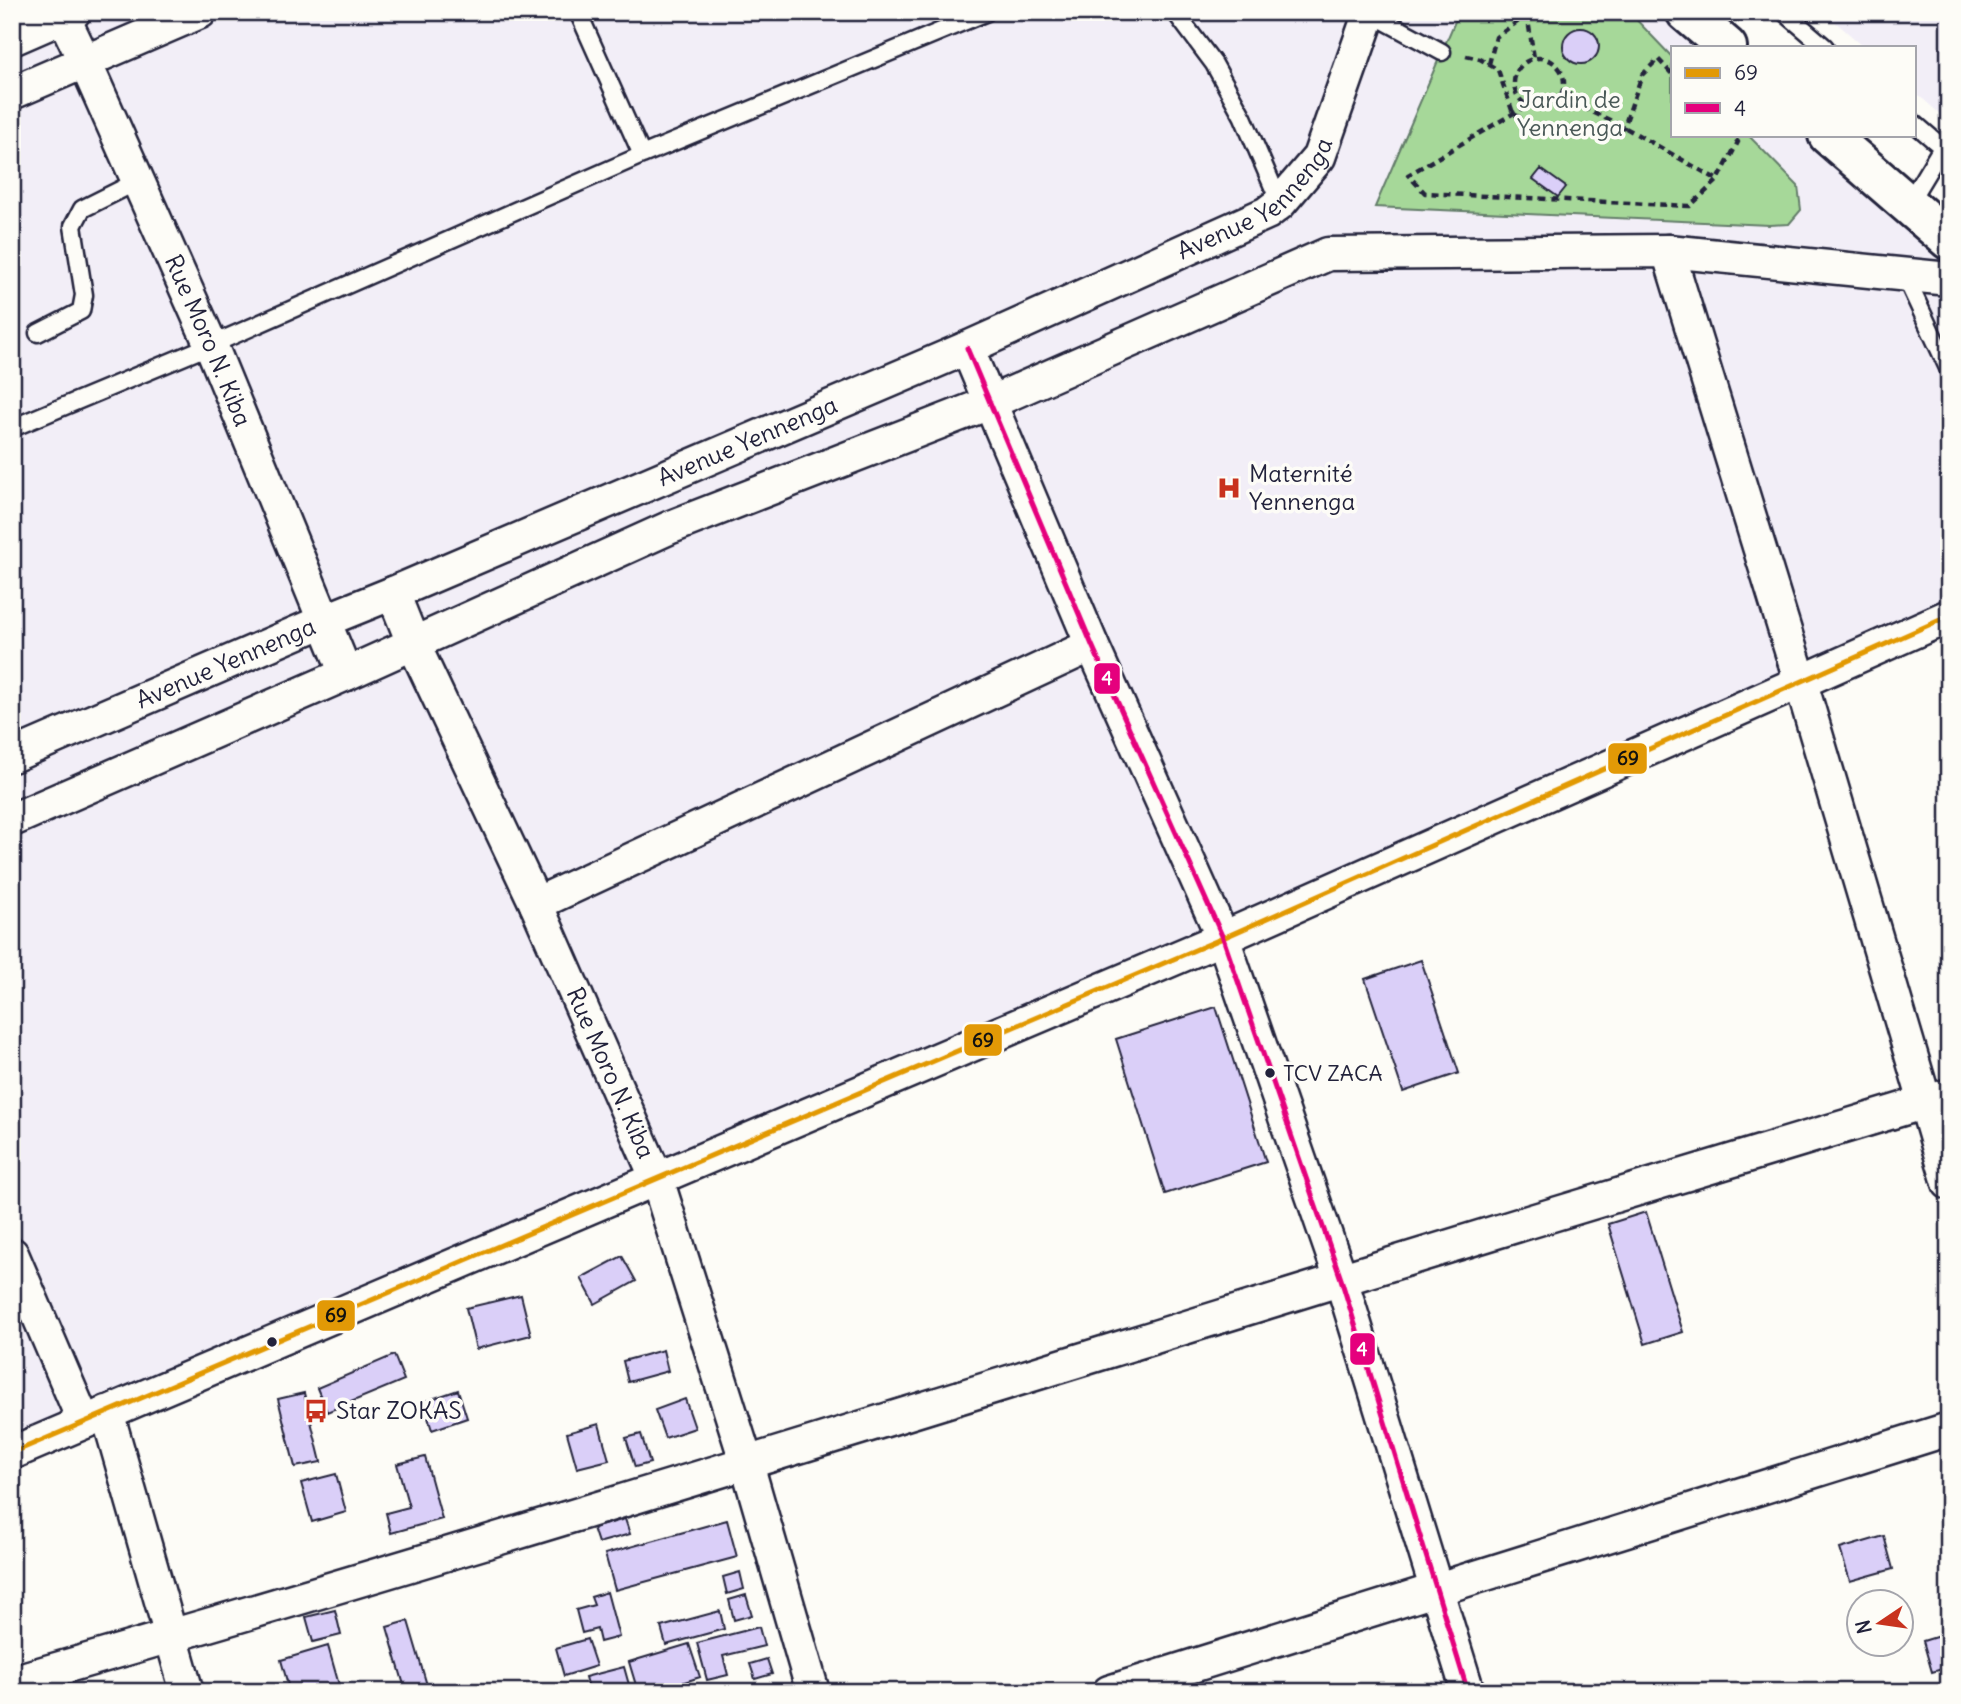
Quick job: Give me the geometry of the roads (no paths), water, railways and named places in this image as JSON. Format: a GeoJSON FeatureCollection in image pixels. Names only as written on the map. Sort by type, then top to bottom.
{"type":"FeatureCollection","features":[{"type":"Feature","properties":{"kind":"main road"},"geometry":{"type":"LineString","coordinates":[[1686,12],[1726,46]]}},
{"type":"Feature","properties":{"kind":"main road"},"geometry":{"type":"LineString","coordinates":[[1829,136],[1949,240]]}},
{"type":"Feature","properties":{"kind":"street"},"geometry":{"type":"LineString","coordinates":[[12,93],[200,12]]}},
{"type":"Feature","properties":{"kind":"street","name":"Avenue Yennenga"},"geometry":{"type":"LineString","coordinates":[[12,756],[967,348],[1267,213],[1280,203],[1319,156],[1370,13]]}},
{"type":"Feature","properties":{"kind":"street"},"geometry":{"type":"LineString","coordinates":[[12,39],[66,14]]}},
{"type":"Feature","properties":{"kind":"street","name":"Rue Moro N. Kiba"},"geometry":{"type":"LineString","coordinates":[[66,14],[211,345],[346,674]]}},
{"type":"Feature","properties":{"kind":"street"},"geometry":{"type":"LineString","coordinates":[[1949,279],[1668,251],[1801,683],[1937,1099],[1949,1182]]}},
{"type":"Feature","properties":{"kind":"street","name":"Avenue Yennenga"},"geometry":{"type":"LineString","coordinates":[[12,820],[346,674],[671,527],[989,403],[1328,254],[1668,251]]}},
{"type":"Feature","properties":{"kind":"street"},"geometry":{"type":"LineString","coordinates":[[967,348],[1092,645],[1223,937],[1341,1279],[1468,1692]]}},
{"type":"Feature","properties":{"kind":"street","name":"Rue Moro N. Kiba"},"geometry":{"type":"LineString","coordinates":[[393,593],[536,904],[657,1179],[747,1464],[813,1692]]}},
{"type":"Feature","properties":{"kind":"street"},"geometry":{"type":"LineString","coordinates":[[12,1453],[1223,937],[1949,616]]}},
{"type":"Feature","properties":{"kind":"street"},"geometry":{"type":"LineString","coordinates":[[536,904],[1092,645]]}},
{"type":"Feature","properties":{"kind":"street"},"geometry":{"type":"LineString","coordinates":[[12,1682],[747,1464],[1341,1279],[1937,1099]]}},
{"type":"Feature","properties":{"kind":"street"},"geometry":{"type":"LineString","coordinates":[[12,1254],[95,1417],[187,1692]]}},
{"type":"Feature","properties":{"kind":"street"},"geometry":{"type":"LineString","coordinates":[[1109,1692],[1949,1429]]}},
{"type":"Feature","properties":{"kind":"lane"},"geometry":{"type":"LineString","coordinates":[[578,12],[642,155]]}},
{"type":"Feature","properties":{"kind":"lane"},"geometry":{"type":"LineString","coordinates":[[12,428],[211,345],[642,155],[987,12]]}},
{"type":"Feature","properties":{"kind":"lane"},"geometry":{"type":"LineString","coordinates":[[1175,12],[1214,64],[1243,117],[1280,203]]}},
{"type":"Feature","properties":{"kind":"lane"},"geometry":{"type":"LineString","coordinates":[[1784,12],[1824,46]]}},
{"type":"Feature","properties":{"kind":"lane"},"geometry":{"type":"LineString","coordinates":[[1370,13],[1442,52]]}},
{"type":"Feature","properties":{"kind":"lane"},"geometry":{"type":"LineString","coordinates":[[1908,204],[1946,142],[1916,124]]}},
{"type":"Feature","properties":{"kind":"lane"},"geometry":{"type":"LineString","coordinates":[[38,333],[81,311],[84,295],[73,226],[82,209],[138,181]]}},
{"type":"Feature","properties":{"kind":"lane"},"geometry":{"type":"LineString","coordinates":[[1904,274],[1949,370]]}},
{"type":"Feature","properties":{"kind":"place","name":"Maternité Yennenga"},"geometry":{"type":"Point","coordinates":[1229,488]}},
{"type":"Feature","properties":{"kind":"place","name":"TCV ZACA"},"geometry":{"type":"Point","coordinates":[1270,1073]}},
{"type":"Feature","properties":{"kind":"place","name":"Star ZOKAS"},"geometry":{"type":"Point","coordinates":[316,1411]}},
{"type":"Feature","properties":{"kind":"park label","name":"Jardin de Yennenga"},"geometry":{"type":"Point","coordinates":[1570,114]}}]}
